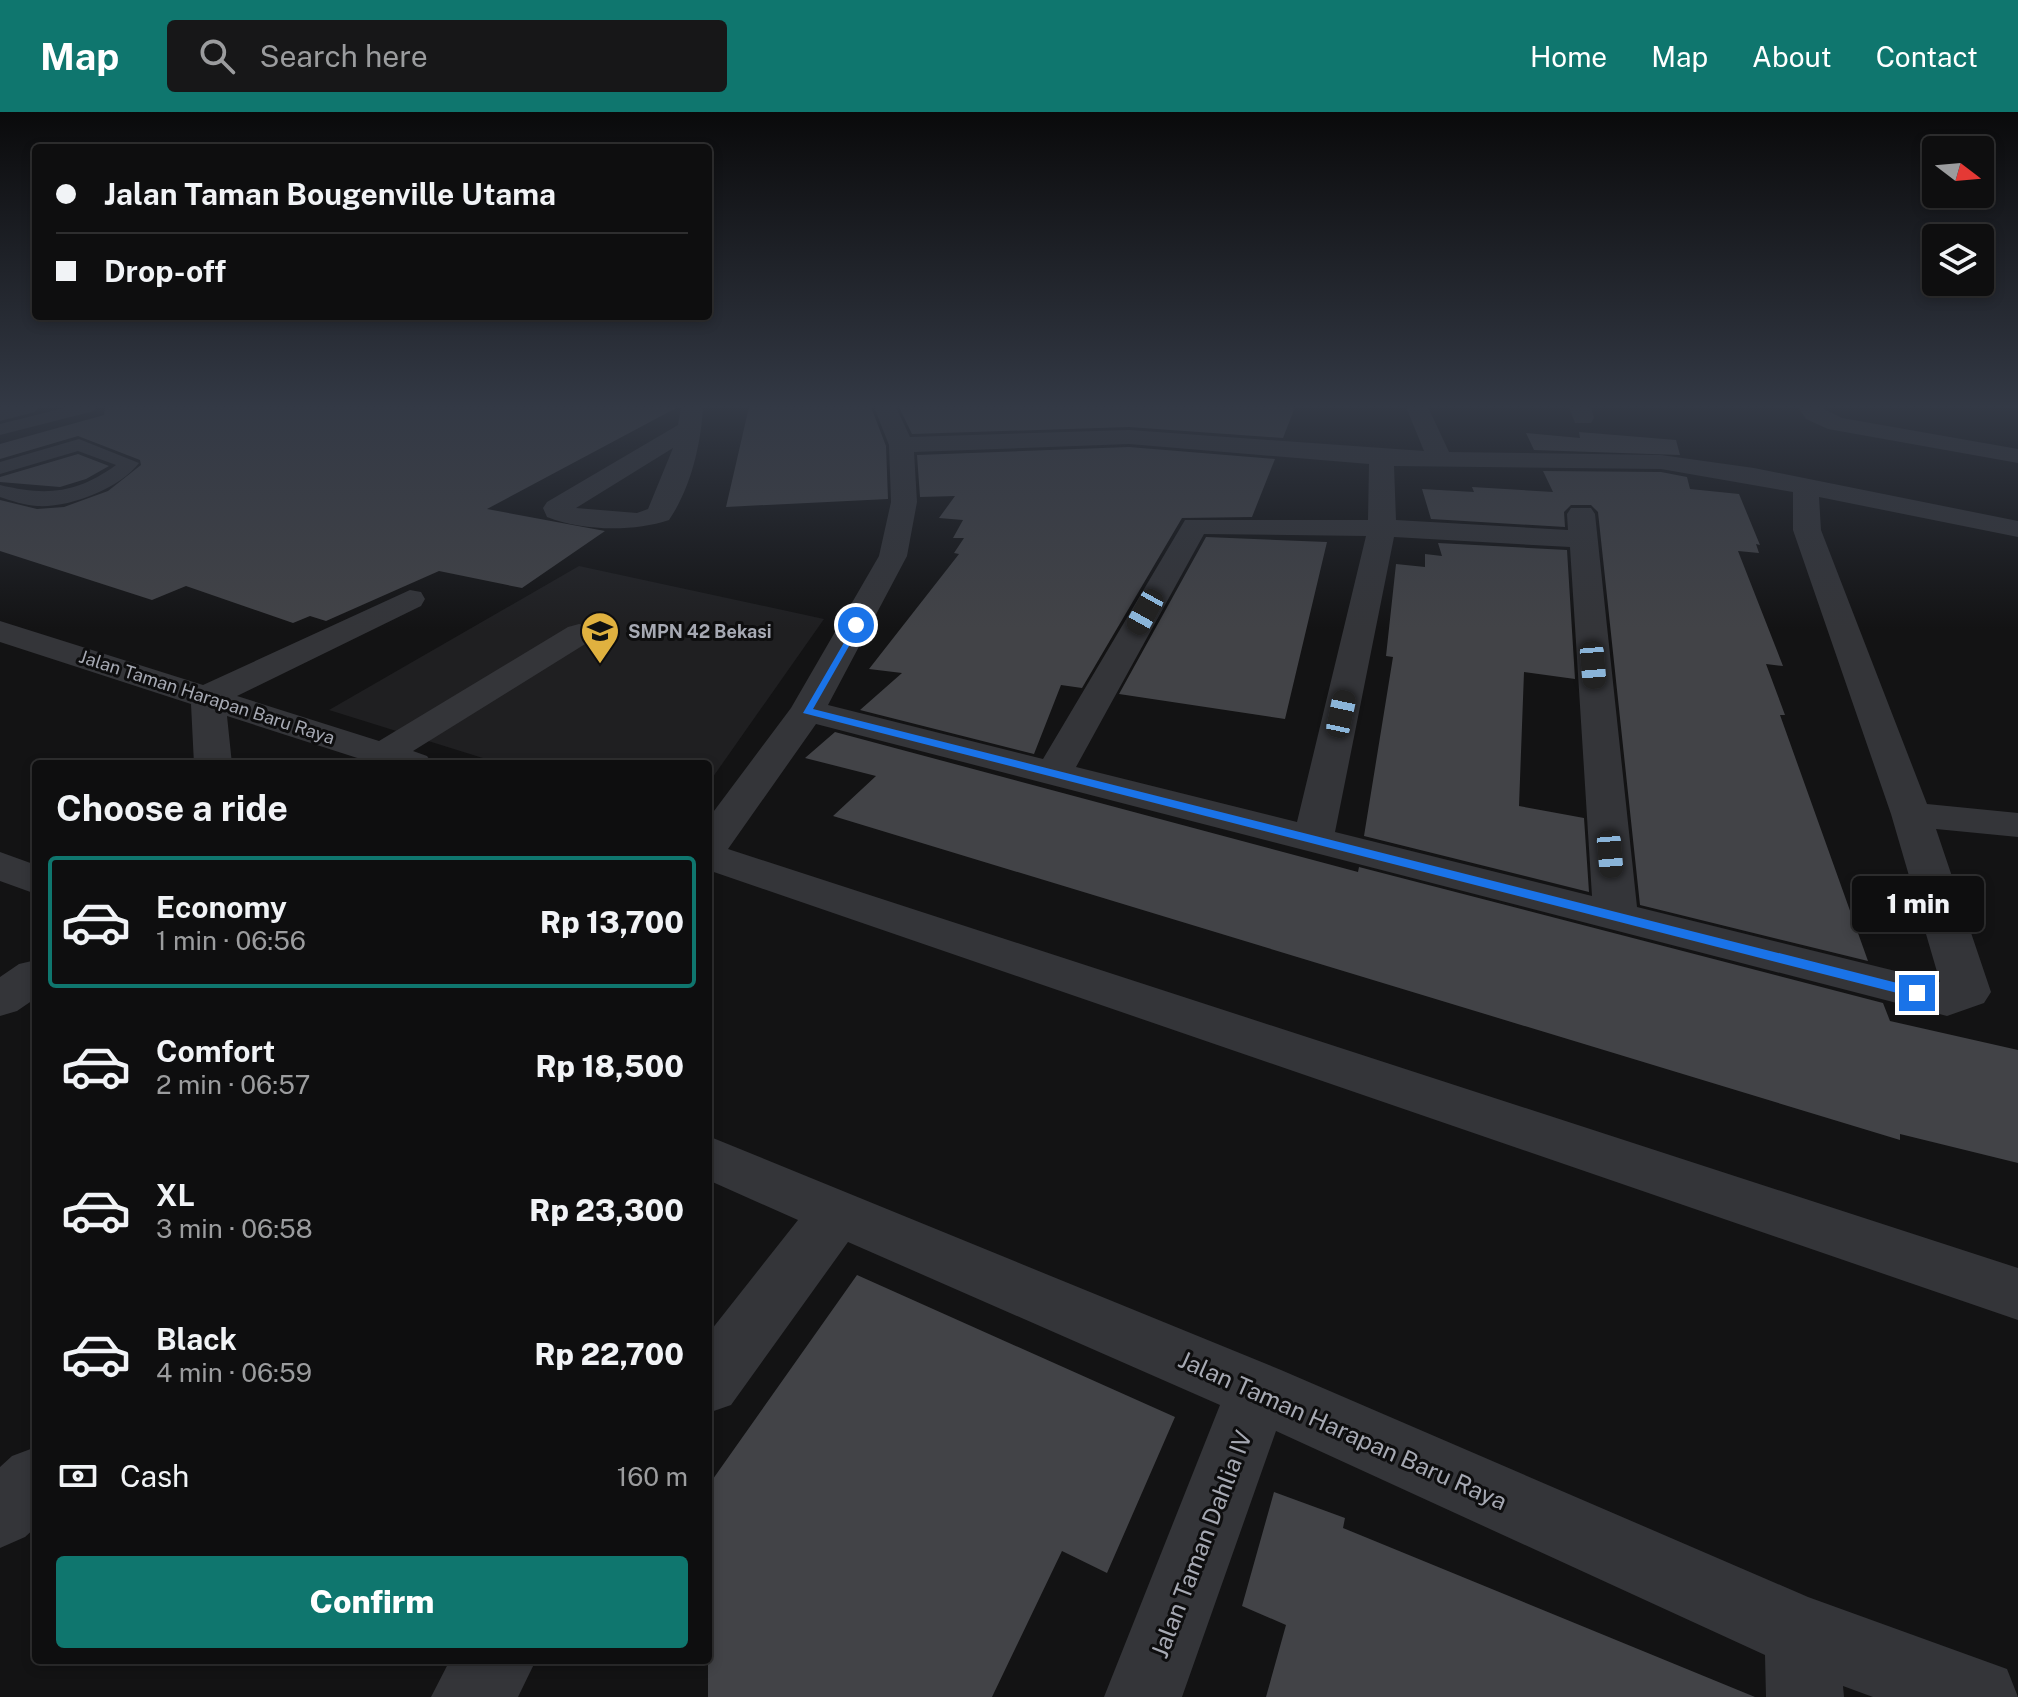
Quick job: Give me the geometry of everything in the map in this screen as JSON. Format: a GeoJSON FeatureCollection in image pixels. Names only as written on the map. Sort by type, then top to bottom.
{"type":"FeatureCollection","features":[{"type":"Feature","properties":{"kind":"street"},"geometry":{"type":"LineString","coordinates":[[596,481],[556,508],[557,511],[567,515],[639,521],[655,518],[674,481]]}},
{"type":"Feature","properties":{"kind":"street"},"geometry":{"type":"LineString","coordinates":[[712,842],[807,711],[893,556],[904,502],[903,481]]}},
{"type":"Feature","properties":{"kind":"street"},"geometry":{"type":"LineString","coordinates":[[1313,839],[1382,528],[1381,481]]}},
{"type":"Feature","properties":{"kind":"street"},"geometry":{"type":"LineString","coordinates":[[1771,481],[2018,529]]}},
{"type":"Feature","properties":{"kind":"street"},"geometry":{"type":"LineString","coordinates":[[807,711],[1616,918],[1957,996],[1911,814],[1807,530],[1806,487]]}},
{"type":"Feature","properties":{"kind":"street"},"geometry":{"type":"LineString","coordinates":[[1054,773],[1195,526],[1581,526],[1616,918]]}},
{"type":"Feature","properties":{"kind":"street"},"geometry":{"type":"LineString","coordinates":[[213,760],[208,696],[410,599]]}},
{"type":"Feature","properties":{"kind":"street","name":"Jalan Taman Harapan Baru Raya"},"geometry":{"type":"LineString","coordinates":[[0,631],[399,759]]}},
{"type":"Feature","properties":{"kind":"street"},"geometry":{"type":"LineString","coordinates":[[399,759],[579,634]]}},
{"type":"Feature","properties":{"kind":"street"},"geometry":{"type":"LineString","coordinates":[[1911,814],[2018,825]]}},
{"type":"Feature","properties":{"kind":"street"},"geometry":{"type":"LineString","coordinates":[[712,857],[2018,1294]]}},
{"type":"Feature","properties":{"kind":"street"},"geometry":{"type":"LineString","coordinates":[[0,865],[32,879]]}},
{"type":"Feature","properties":{"kind":"street"},"geometry":{"type":"LineString","coordinates":[[0,1000],[32,978]]}},
{"type":"Feature","properties":{"kind":"street","name":"Jalan Taman Harapan Baru Raya"},"geometry":{"type":"LineString","coordinates":[[712,1159],[1258,1391],[1804,1665],[1979,1697]]}},
{"type":"Feature","properties":{"kind":"street"},"geometry":{"type":"LineString","coordinates":[[712,1379],[838,1212]]}},
{"type":"Feature","properties":{"kind":"street","name":"Jalan Taman Dahlia IV"},"geometry":{"type":"LineString","coordinates":[[1143,1697],[1258,1391]]}},
{"type":"Feature","properties":{"kind":"street"},"geometry":{"type":"LineString","coordinates":[[0,1513],[32,1484]]}},
{"type":"Feature","properties":{"kind":"street"},"geometry":{"type":"LineString","coordinates":[[470,1697],[495,1664]]}},
{"type":"Feature","properties":{"kind":"lane"},"geometry":{"type":"LineString","coordinates":[[0,491],[30,499],[48,499],[106,481]]}},
{"type":"Feature","properties":{"kind":"shaded area","name":"SMPN 42 Bekasi"},"geometry":{"type":"Polygon","coordinates":[[[579,566],[824,619],[712,778],[712,760],[489,760],[329,710],[579,566]]]}},
{"type":"Feature","properties":{"kind":"building"},"geometry":{"type":"Polygon","coordinates":[[[0,481],[80,481],[60,487],[0,481]]]}},
{"type":"Feature","properties":{"kind":"building"},"geometry":{"type":"Polygon","coordinates":[[[121,481],[539,481],[487,509],[605,531],[522,588],[439,571],[326,621],[310,616],[293,623],[186,586],[152,600],[0,551],[0,500],[37,509],[64,507],[108,491],[121,481]]]}},
{"type":"Feature","properties":{"kind":"building"},"geometry":{"type":"Polygon","coordinates":[[[732,481],[887,481],[888,499],[726,507],[732,481]]]}},
{"type":"Feature","properties":{"kind":"building"},"geometry":{"type":"Polygon","coordinates":[[[919,481],[1266,481],[1252,517],[1182,518],[1082,688],[1061,685],[1034,754],[860,710],[902,673],[869,669],[959,554],[954,553],[964,538],[953,538],[963,520],[939,518],[955,496],[920,497],[919,481]]]}},
{"type":"Feature","properties":{"kind":"building"},"geometry":{"type":"Polygon","coordinates":[[[1548,481],[1688,481],[1690,489],[1739,494],[1760,545],[1756,544],[1759,553],[1738,551],[1783,666],[1766,664],[1785,715],[1780,715],[1868,961],[1640,905],[1598,512],[1591,505],[1571,505],[1564,512],[1565,527],[1431,519],[1422,489],[1474,492],[1472,487],[1553,492],[1548,481]]]}},
{"type":"Feature","properties":{"kind":"building"},"geometry":{"type":"Polygon","coordinates":[[[1206,537],[1327,542],[1285,719],[1119,694],[1206,537]]]}},
{"type":"Feature","properties":{"kind":"building"},"geometry":{"type":"Polygon","coordinates":[[[1438,543],[1567,550],[1575,679],[1524,672],[1519,806],[1584,818],[1589,892],[1364,836],[1393,657],[1386,656],[1396,564],[1425,567],[1425,554],[1442,556],[1438,543]]]}},
{"type":"Feature","properties":{"kind":"building"},"geometry":{"type":"Polygon","coordinates":[[[835,732],[1358,872],[1359,867],[1883,1003],[1890,1021],[2018,1050],[2018,1163],[1900,1134],[1900,1140],[833,816],[876,776],[805,758],[835,732]]]}},
{"type":"Feature","properties":{"kind":"building"},"geometry":{"type":"Polygon","coordinates":[[[857,1275],[1175,1417],[1107,1573],[1062,1551],[992,1697],[708,1697],[708,1664],[712,1664],[712,1480],[857,1275]]]}},
{"type":"Feature","properties":{"kind":"building"},"geometry":{"type":"Polygon","coordinates":[[[1274,1492],[1345,1518],[1343,1528],[1755,1697],[1266,1697],[1286,1625],[1242,1606],[1274,1492]]]}},
{"type":"Feature","properties":{"kind":"place","name":"SMPN 42 Bekasi"},"geometry":{"type":"Point","coordinates":[600,665]}},
{"type":"Feature","properties":{"kind":"route"},"geometry":{"type":"LineString","coordinates":[[856,625],[807,711],[1917,993]]}}]}
